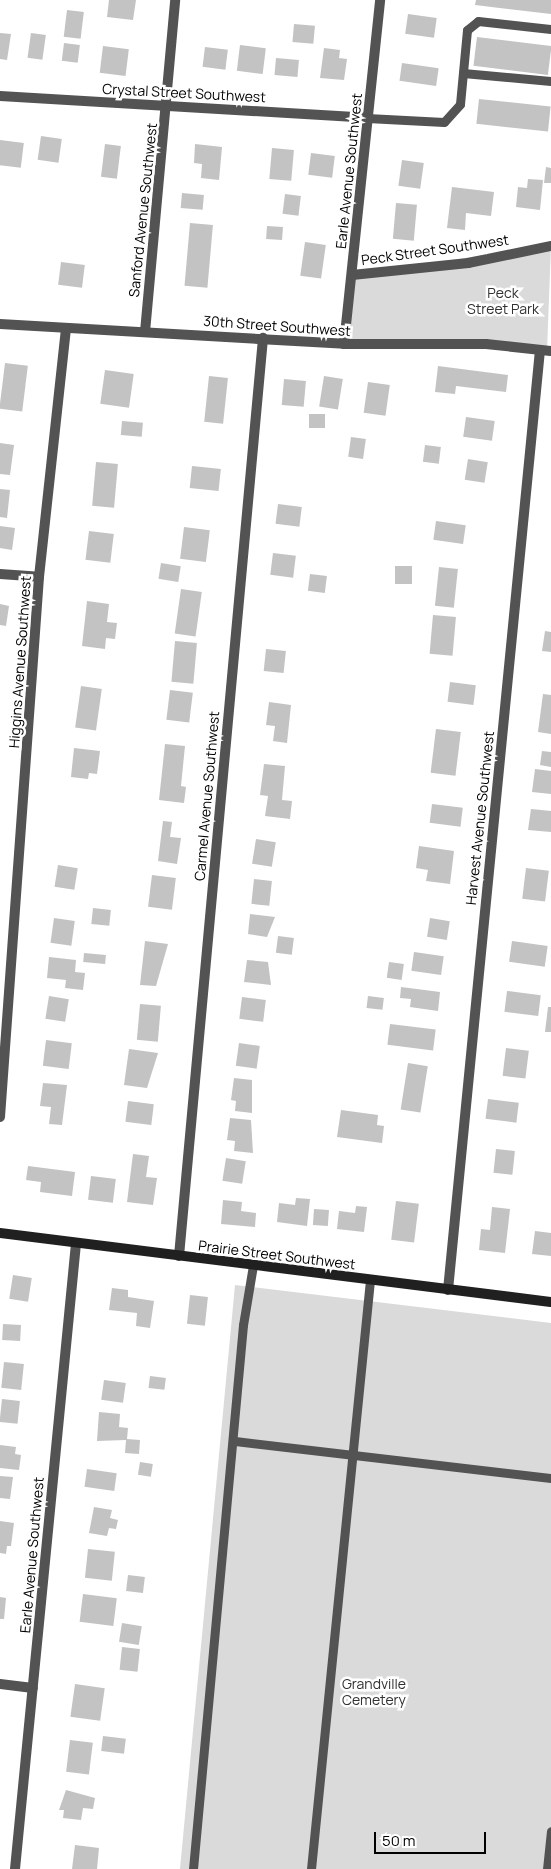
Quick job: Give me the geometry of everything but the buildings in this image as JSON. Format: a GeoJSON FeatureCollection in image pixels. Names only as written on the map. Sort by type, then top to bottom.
{"type":"FeatureCollection","features":[{"type":"Feature","properties":{"kind":"street","name":"Sanford Avenue Southwest"},"geometry":{"type":"LineString","coordinates":[[145,332],[167,106],[175,0]]}},
{"type":"Feature","properties":{"kind":"street","name":"Earle Avenue Southwest"},"geometry":{"type":"LineString","coordinates":[[344,344],[380,0]]}},
{"type":"Feature","properties":{"kind":"street","name":"Crystal Street Southwest"},"geometry":{"type":"LineString","coordinates":[[0,96],[367,118]]}},
{"type":"Feature","properties":{"kind":"street","name":"Peck Street Southwest"},"geometry":{"type":"LineString","coordinates":[[352,275],[468,263],[551,246]]}},
{"type":"Feature","properties":{"kind":"street","name":"30th Street Southwest"},"geometry":{"type":"LineString","coordinates":[[0,324],[344,344],[441,342],[551,351]]}},
{"type":"Feature","properties":{"kind":"street","name":"Higgins Avenue Southwest"},"geometry":{"type":"LineString","coordinates":[[0,1117],[40,577],[66,328]]}},
{"type":"Feature","properties":{"kind":"street","name":"Carmel Avenue Southwest"},"geometry":{"type":"LineString","coordinates":[[179,1256],[263,338]]}},
{"type":"Feature","properties":{"kind":"street","name":"Harvest Avenue Southwest"},"geometry":{"type":"LineString","coordinates":[[448,1290],[540,350]]}},
{"type":"Feature","properties":{"kind":"street"},"geometry":{"type":"LineString","coordinates":[[0,574],[40,577]]}},
{"type":"Feature","properties":{"kind":"street","name":"Prairie Street Southwest"},"geometry":{"type":"LineString","coordinates":[[0,1233],[551,1302]]}},
{"type":"Feature","properties":{"kind":"street","name":"Earle Avenue Southwest"},"geometry":{"type":"LineString","coordinates":[[15,1869],[76,1243]]}},
{"type":"Feature","properties":{"kind":"street"},"geometry":{"type":"LineString","coordinates":[[0,1684],[33,1688]]}},
{"type":"Feature","properties":{"kind":"lane"},"geometry":{"type":"LineString","coordinates":[[367,118],[444,122],[460,104],[468,30],[478,21],[551,29]]}},
{"type":"Feature","properties":{"kind":"lane"},"geometry":{"type":"LineString","coordinates":[[463,73],[551,81]]}},
{"type":"Feature","properties":{"kind":"lane"},"geometry":{"type":"LineString","coordinates":[[193,1869],[234,1441],[253,1265]]}},
{"type":"Feature","properties":{"kind":"lane"},"geometry":{"type":"LineString","coordinates":[[311,1869],[370,1280]]}},
{"type":"Feature","properties":{"kind":"lane"},"geometry":{"type":"LineString","coordinates":[[234,1441],[551,1478]]}},
{"type":"Feature","properties":{"kind":"lane"},"geometry":{"type":"LineString","coordinates":[[548,1869],[551,1831]]}},
{"type":"Feature","properties":{"kind":"green space","name":"Peck Street Park"},"geometry":{"type":"Polygon","coordinates":[[[551,245],[547,351],[345,344],[352,275],[551,245]]]}},
{"type":"Feature","properties":{"kind":"green space","name":"Grandville Cemetery"},"geometry":{"type":"Polygon","coordinates":[[[235,1285],[551,1323],[551,1869],[180,1869],[235,1285]]]}}]}
